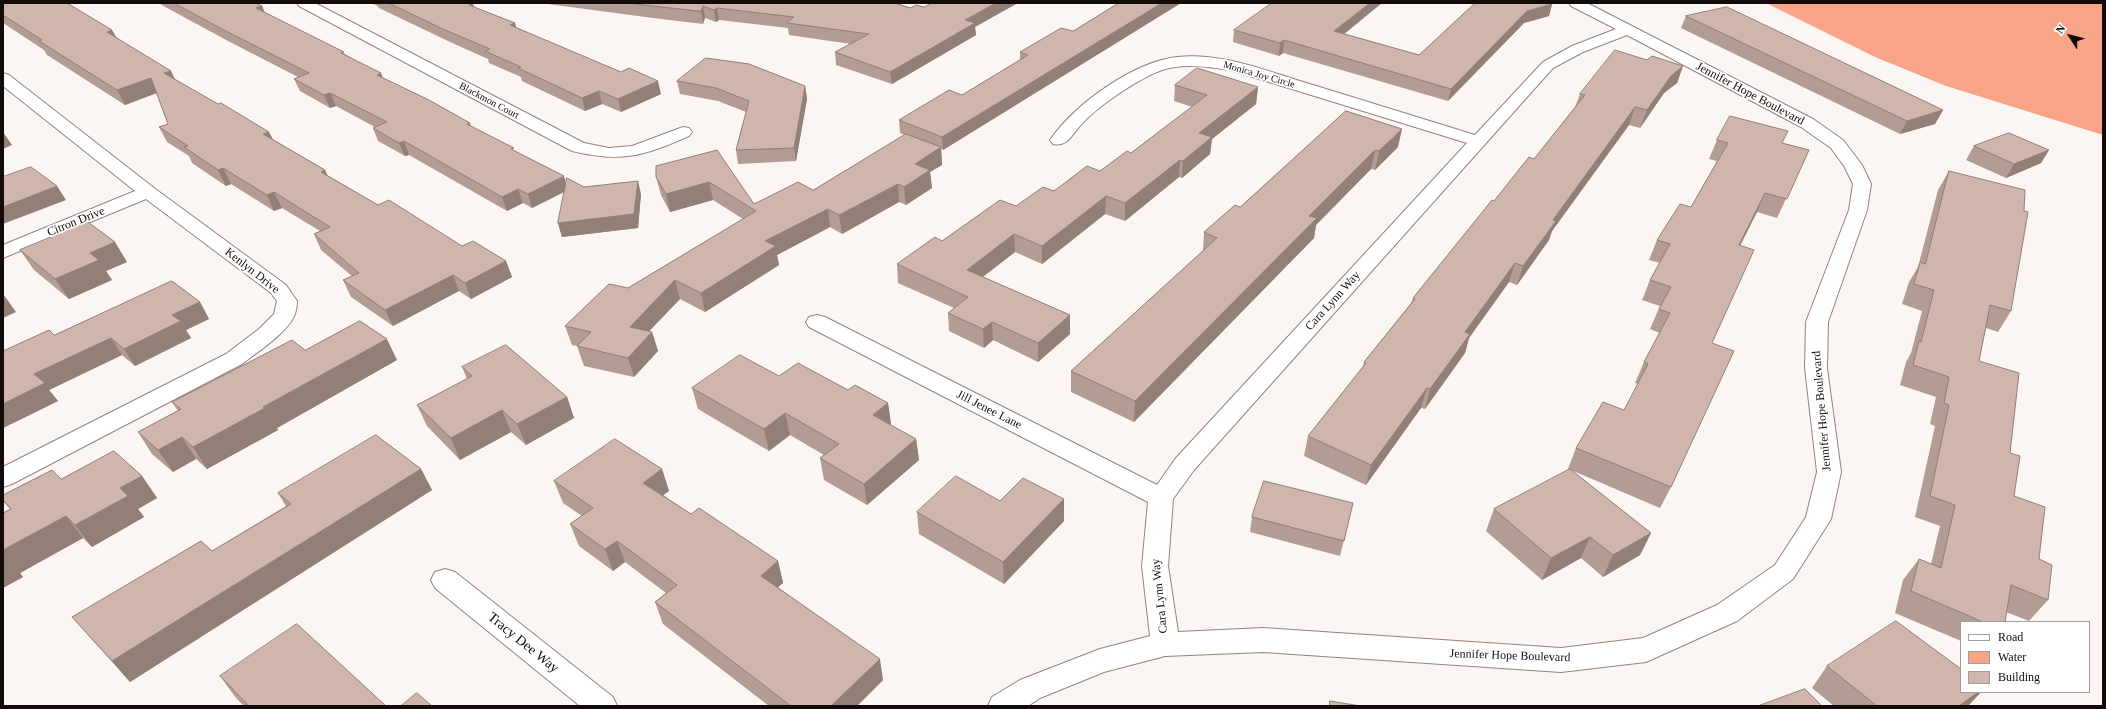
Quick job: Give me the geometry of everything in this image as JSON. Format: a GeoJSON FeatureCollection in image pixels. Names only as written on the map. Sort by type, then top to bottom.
{"type":"FeatureCollection","features":[{"type":"Feature","properties":{"kind":"street","name":"Blackmon Court"},"geometry":{"type":"LineString","coordinates":[[304,3],[578,148],[618,154],[638,152],[683,132]]}},
{"type":"Feature","properties":{"kind":"street","name":"Jennifer Hope Boulevard"},"geometry":{"type":"LineString","coordinates":[[1003,706],[1030,689],[1100,661],[1165,644],[1264,640],[1561,660],[1646,650],[1727,613],[1784,572],[1818,519],[1829,472],[1816,368],[1817,322],[1858,210],[1862,184],[1853,165],[1837,144],[1807,123],[1576,3]]}},
{"type":"Feature","properties":{"kind":"street","name":"Cara Lynn Way"},"geometry":{"type":"LineString","coordinates":[[1165,644],[1155,566],[1161,498],[1186,464],[1477,141],[1548,65],[1570,51],[1592,41],[1629,30]]}},
{"type":"Feature","properties":{"kind":"street","name":"Monica Joy Circle"},"geometry":{"type":"LineString","coordinates":[[1059,140],[1081,116],[1142,73],[1160,65],[1180,62],[1208,62],[1232,66],[1477,141]]}},
{"type":"Feature","properties":{"kind":"street","name":"Kenlyn Drive"},"geometry":{"type":"LineString","coordinates":[[3,478],[234,359],[267,334],[284,316],[287,301],[279,289],[7,86]]}},
{"type":"Feature","properties":{"kind":"street","name":"Citron Drive"},"geometry":{"type":"LineString","coordinates":[[3,252],[148,192]]}},
{"type":"Feature","properties":{"kind":"street","name":"Jill Jenee Lane"},"geometry":{"type":"LineString","coordinates":[[817,322],[1161,498]]}},
{"type":"Feature","properties":{"kind":"street","name":"Tracy Dee Way"},"geometry":{"type":"LineString","coordinates":[[445,580],[602,706]]}},
{"type":"Feature","properties":{"kind":"water"},"geometry":{"type":"Polygon","coordinates":[[[1766,3],[2103,3],[2103,135],[1946,86],[1875,57],[1766,3]]]}},
{"type":"Feature","properties":{"kind":"building"},"geometry":{"type":"Polygon","coordinates":[[[3,3],[67,3],[112,30],[107,32],[171,71],[164,73],[218,104],[221,103],[269,132],[263,134],[325,170],[321,172],[378,205],[389,200],[462,246],[473,241],[506,261],[465,283],[453,275],[385,310],[343,280],[359,273],[314,234],[330,227],[274,192],[267,195],[223,168],[218,170],[184,147],[188,146],[159,127],[168,124],[151,78],[117,90],[39,41],[42,40],[3,15],[3,3]]]}},
{"type":"Feature","properties":{"kind":"building"},"geometry":{"type":"Polygon","coordinates":[[[174,3],[255,3],[262,6],[256,8],[344,52],[341,53],[381,73],[377,75],[429,100],[470,123],[467,124],[514,148],[511,149],[564,176],[528,194],[518,189],[502,197],[404,141],[399,143],[373,128],[387,122],[330,93],[324,95],[294,79],[309,73],[174,3]]]}},
{"type":"Feature","properties":{"kind":"building"},"geometry":{"type":"Polygon","coordinates":[[[389,3],[471,3],[473,4],[469,5],[515,23],[510,25],[621,72],[629,68],[658,81],[618,99],[599,91],[582,98],[518,68],[521,67],[485,51],[490,49],[445,30],[389,3]]]}},
{"type":"Feature","properties":{"kind":"building"},"geometry":{"type":"Polygon","coordinates":[[[626,3],[895,3],[910,8],[916,5],[924,7],[932,3],[996,3],[965,20],[975,23],[890,72],[835,52],[869,34],[787,23],[794,17],[717,8],[714,10],[703,6],[701,11],[626,3]]]}},
{"type":"Feature","properties":{"kind":"building"},"geometry":{"type":"Polygon","coordinates":[[[1119,3],[1162,3],[942,137],[899,120],[949,90],[962,95],[1028,55],[1020,52],[1061,28],[1073,31],[1119,3]]]}},
{"type":"Feature","properties":{"kind":"building"},"geometry":{"type":"Polygon","coordinates":[[[1272,3],[1370,3],[1334,31],[1419,55],[1475,3],[1552,4],[1527,11],[1451,89],[1284,40],[1280,43],[1234,30],[1272,3]]]}},
{"type":"Feature","properties":{"kind":"building"},"geometry":{"type":"Polygon","coordinates":[[[1727,7],[1943,110],[1907,121],[1686,16],[1727,7]]]}},
{"type":"Feature","properties":{"kind":"building"},"geometry":{"type":"Polygon","coordinates":[[[1615,50],[1647,60],[1652,56],[1683,66],[1671,76],[1647,110],[1635,107],[1553,220],[1556,221],[1523,266],[1515,263],[1465,332],[1470,334],[1430,389],[1427,388],[1371,465],[1308,436],[1366,363],[1364,362],[1415,299],[1413,298],[1492,200],[1494,201],[1529,157],[1534,159],[1585,95],[1580,94],[1615,50]]]}},
{"type":"Feature","properties":{"kind":"building"},"geometry":{"type":"Polygon","coordinates":[[[706,58],[749,64],[805,86],[794,148],[736,150],[749,101],[716,88],[677,81],[706,58]]]}},
{"type":"Feature","properties":{"kind":"building"},"geometry":{"type":"Polygon","coordinates":[[[1197,68],[1258,87],[1199,133],[1212,137],[1183,161],[1180,160],[1125,203],[1106,196],[1042,246],[1014,234],[967,270],[1070,315],[1038,343],[992,322],[983,329],[948,313],[968,297],[897,264],[935,237],[942,241],[1000,200],[1016,206],[1043,187],[1054,191],[1087,166],[1100,171],[1127,151],[1131,153],[1207,95],[1175,85],[1197,68]]]}},
{"type":"Feature","properties":{"kind":"building"},"geometry":{"type":"Polygon","coordinates":[[[1346,111],[1402,129],[1379,151],[1375,150],[1309,216],[1317,218],[1135,401],[1071,371],[1217,238],[1204,232],[1235,205],[1240,207],[1346,111]]]}},
{"type":"Feature","properties":{"kind":"building"},"geometry":{"type":"Polygon","coordinates":[[[1730,116],[1788,131],[1782,143],[1809,150],[1787,199],[1765,193],[1739,245],[1754,250],[1712,343],[1734,351],[1671,487],[1576,448],[1603,402],[1624,410],[1648,364],[1644,362],[1670,313],[1659,309],[1671,287],[1650,280],[1670,244],[1657,240],[1680,204],[1691,207],[1728,143],[1717,140],[1730,116]]]}},
{"type":"Feature","properties":{"kind":"building"},"geometry":{"type":"Polygon","coordinates":[[[2009,133],[2049,150],[2014,164],[1974,146],[2009,133]]]}},
{"type":"Feature","properties":{"kind":"building"},"geometry":{"type":"Polygon","coordinates":[[[906,134],[941,147],[915,164],[930,170],[904,187],[898,184],[839,215],[828,209],[765,241],[776,246],[701,293],[675,280],[630,327],[652,332],[628,358],[577,346],[591,332],[565,326],[609,284],[628,288],[756,211],[709,182],[666,194],[656,177],[656,166],[717,150],[754,204],[798,182],[813,190],[906,134]]]}},
{"type":"Feature","properties":{"kind":"building"},"geometry":{"type":"Polygon","coordinates":[[[31,167],[57,186],[3,207],[3,177],[31,167]]]}},
{"type":"Feature","properties":{"kind":"building"},"geometry":{"type":"Polygon","coordinates":[[[1949,171],[2025,190],[2024,211],[2028,212],[2011,311],[1990,305],[1979,361],[2019,373],[2010,453],[2020,456],[2014,496],[2045,507],[2039,559],[2052,565],[2048,600],[2011,585],[2005,621],[1981,621],[1911,591],[1919,559],[1941,568],[1955,505],[1930,496],[1949,405],[1944,403],[1949,377],[1913,365],[1919,341],[1921,342],[1934,290],[1914,284],[1920,262],[1925,264],[1949,171]]]}},
{"type":"Feature","properties":{"kind":"building"},"geometry":{"type":"Polygon","coordinates":[[[567,178],[584,187],[638,181],[634,214],[558,223],[567,178]]]}},
{"type":"Feature","properties":{"kind":"building"},"geometry":{"type":"Polygon","coordinates":[[[88,222],[115,242],[90,253],[99,260],[55,279],[20,250],[88,222]]]}},
{"type":"Feature","properties":{"kind":"building"},"geometry":{"type":"Polygon","coordinates":[[[172,281],[200,302],[172,315],[181,321],[124,349],[111,338],[34,374],[45,383],[3,404],[3,351],[49,330],[54,335],[172,281]]]}},
{"type":"Feature","properties":{"kind":"building"},"geometry":{"type":"Polygon","coordinates":[[[360,321],[387,339],[193,447],[182,437],[158,450],[138,432],[181,409],[172,402],[292,340],[305,350],[360,321]]]}},
{"type":"Feature","properties":{"kind":"building"},"geometry":{"type":"Polygon","coordinates":[[[506,345],[567,397],[517,424],[502,410],[451,438],[417,405],[472,376],[462,367],[506,345]]]}},
{"type":"Feature","properties":{"kind":"building"},"geometry":{"type":"Polygon","coordinates":[[[740,355],[779,376],[798,363],[848,390],[855,385],[888,403],[873,415],[916,439],[864,484],[820,458],[839,444],[785,413],[764,429],[692,388],[740,355]]]}},
{"type":"Feature","properties":{"kind":"building"},"geometry":{"type":"Polygon","coordinates":[[[376,435],[421,469],[112,661],[72,617],[201,541],[212,551],[291,504],[278,493],[376,435]]]}},
{"type":"Feature","properties":{"kind":"building"},"geometry":{"type":"Polygon","coordinates":[[[615,439],[662,469],[643,483],[691,514],[699,508],[778,561],[761,576],[880,659],[831,706],[791,706],[655,602],[677,585],[617,541],[605,549],[570,524],[593,508],[554,481],[615,439]]]}},
{"type":"Feature","properties":{"kind":"building"},"geometry":{"type":"Polygon","coordinates":[[[114,451],[142,476],[120,488],[128,496],[75,525],[66,516],[3,550],[3,513],[11,509],[3,500],[3,495],[52,470],[61,479],[114,451]]]}},
{"type":"Feature","properties":{"kind":"building"},"geometry":{"type":"Polygon","coordinates":[[[1570,469],[1651,533],[1613,555],[1590,537],[1551,558],[1494,509],[1570,469]]]}},
{"type":"Feature","properties":{"kind":"building"},"geometry":{"type":"Polygon","coordinates":[[[956,476],[1000,501],[1023,478],[1064,499],[1003,562],[917,512],[956,476]]]}},
{"type":"Feature","properties":{"kind":"building"},"geometry":{"type":"Polygon","coordinates":[[[1264,481],[1353,503],[1344,541],[1252,517],[1264,481]]]}},
{"type":"Feature","properties":{"kind":"building"},"geometry":{"type":"Polygon","coordinates":[[[1896,621],[1960,668],[1960,693],[1977,693],[1959,706],[1877,706],[1827,666],[1896,621]]]}},
{"type":"Feature","properties":{"kind":"building"},"geometry":{"type":"Polygon","coordinates":[[[297,624],[386,706],[249,706],[220,676],[297,624]]]}},
{"type":"Feature","properties":{"kind":"building"},"geometry":{"type":"Polygon","coordinates":[[[1805,689],[1822,706],[1758,706],[1805,689]]]}},
{"type":"Feature","properties":{"kind":"building"},"geometry":{"type":"Polygon","coordinates":[[[417,693],[432,706],[401,706],[417,693]]]}},
{"type":"Feature","properties":{"kind":"building"},"geometry":{"type":"Polygon","coordinates":[[[1330,701],[1361,706],[1330,706],[1330,701]]]}}]}
